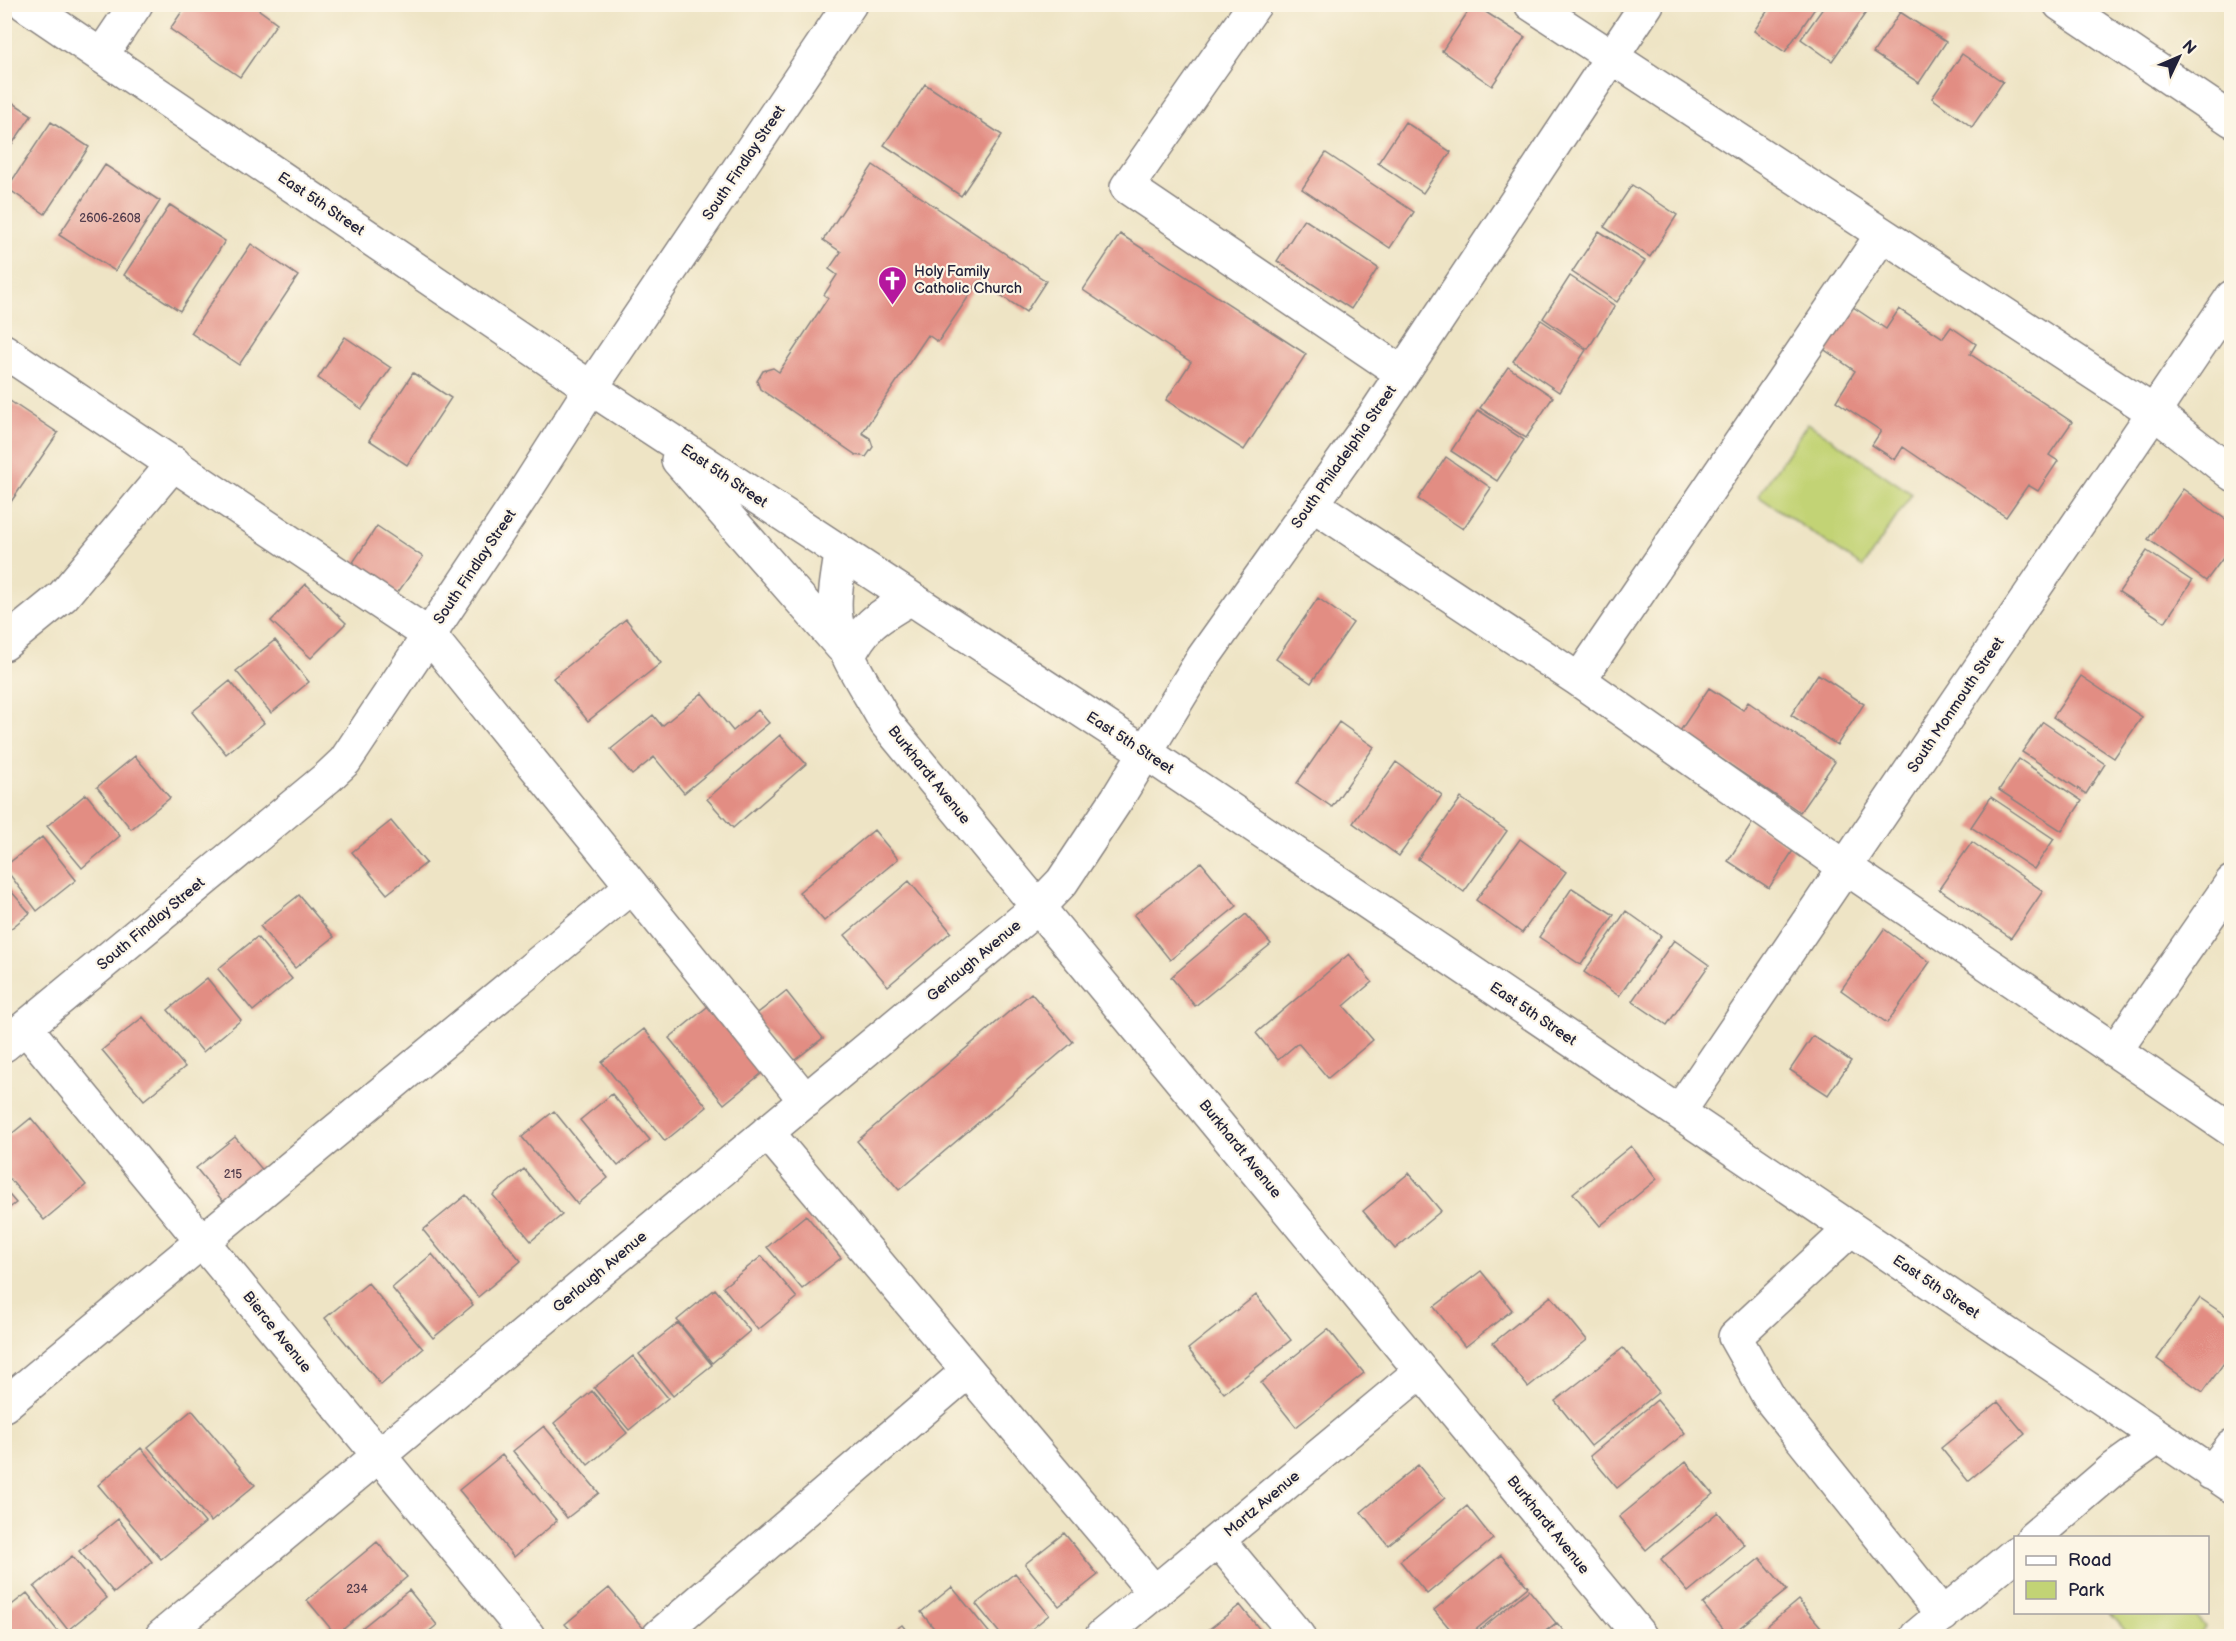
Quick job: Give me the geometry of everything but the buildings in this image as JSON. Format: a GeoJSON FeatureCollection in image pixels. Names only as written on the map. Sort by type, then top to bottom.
{"type":"FeatureCollection","features":[{"type":"Feature","properties":{"kind":"street","name":"East 5th Street"},"geometry":{"type":"LineString","coordinates":[[26,4],[649,427],[1144,752],[1679,1112],[2157,1438],[2221,1479]]}},
{"type":"Feature","properties":{"kind":"street"},"geometry":{"type":"LineString","coordinates":[[101,56],[136,4]]}},
{"type":"Feature","properties":{"kind":"street","name":"South Findlay Street"},"geometry":{"type":"LineString","coordinates":[[15,1037],[328,777],[345,760],[591,388],[850,4]]}},
{"type":"Feature","properties":{"kind":"street"},"geometry":{"type":"LineString","coordinates":[[1255,4],[1127,186],[1402,373]]}},
{"type":"Feature","properties":{"kind":"street"},"geometry":{"type":"LineString","coordinates":[[1531,4],[2155,413],[2232,474]]}},
{"type":"Feature","properties":{"kind":"street","name":"South Philadelphia Street"},"geometry":{"type":"LineString","coordinates":[[1038,907],[1062,882],[1203,658],[1402,373],[1647,4]]}},
{"type":"Feature","properties":{"kind":"street"},"geometry":{"type":"LineString","coordinates":[[2060,4],[2232,120]]}},
{"type":"Feature","properties":{"kind":"street"},"geometry":{"type":"LineString","coordinates":[[1579,680],[1882,235]]}},
{"type":"Feature","properties":{"kind":"street","name":"South Monmouth Street"},"geometry":{"type":"LineString","coordinates":[[1679,1112],[2232,297]]}},
{"type":"Feature","properties":{"kind":"street"},"geometry":{"type":"LineString","coordinates":[[4,351],[429,635],[806,1101]]}},
{"type":"Feature","properties":{"kind":"street","name":"Burkhardt Avenue"},"geometry":{"type":"LineString","coordinates":[[649,427],[849,656]]}},
{"type":"Feature","properties":{"kind":"street"},"geometry":{"type":"LineString","coordinates":[[4,644],[63,596],[174,463]]}},
{"type":"Feature","properties":{"kind":"street"},"geometry":{"type":"LineString","coordinates":[[1312,504],[1579,680],[1845,867],[2232,1130]]}},
{"type":"Feature","properties":{"kind":"street","name":"Burkhardt Avenue"},"geometry":{"type":"LineString","coordinates":[[841,554],[835,589],[836,620],[849,656],[886,723],[1640,1636]]}},
{"type":"Feature","properties":{"kind":"street"},"geometry":{"type":"LineString","coordinates":[[849,656],[859,635],[870,624],[909,598]]}},
{"type":"Feature","properties":{"kind":"street"},"geometry":{"type":"LineString","coordinates":[[2115,1051],[2232,882]]}},
{"type":"Feature","properties":{"kind":"street"},"geometry":{"type":"LineString","coordinates":[[4,1405],[632,885]]}},
{"type":"Feature","properties":{"kind":"street","name":"Gerlaugh Avenue"},"geometry":{"type":"LineString","coordinates":[[171,1634],[379,1456],[1038,907]]}},
{"type":"Feature","properties":{"kind":"street","name":"Bierce Avenue"},"geometry":{"type":"LineString","coordinates":[[15,1037],[202,1241],[528,1636]]}},
{"type":"Feature","properties":{"kind":"street"},"geometry":{"type":"LineString","coordinates":[[767,1132],[1155,1593]]}},
{"type":"Feature","properties":{"kind":"street"},"geometry":{"type":"LineString","coordinates":[[1851,1229],[1735,1337],[1770,1399],[1942,1615]]}},
{"type":"Feature","properties":{"kind":"street"},"geometry":{"type":"LineString","coordinates":[[659,1636],[968,1371]]}},
{"type":"Feature","properties":{"kind":"street","name":"Martz Avenue"},"geometry":{"type":"LineString","coordinates":[[1102,1636],[1421,1371]]}},
{"type":"Feature","properties":{"kind":"street"},"geometry":{"type":"LineString","coordinates":[[2035,1536],[2111,1472],[2157,1438]]}},
{"type":"Feature","properties":{"kind":"street"},"geometry":{"type":"LineString","coordinates":[[2221,1479],[2232,1446]]}},
{"type":"Feature","properties":{"kind":"street"},"geometry":{"type":"LineString","coordinates":[[1218,1540],[1298,1636]]}},
{"type":"Feature","properties":{"kind":"street"},"geometry":{"type":"LineString","coordinates":[[1917,1636],[2014,1555]]}},
{"type":"Feature","properties":{"kind":"green space"},"geometry":{"type":"Polygon","coordinates":[[[1808,423],[1912,494],[1863,567],[1758,496],[1808,423]]]}},
{"type":"Feature","properties":{"kind":"green space"},"geometry":{"type":"Polygon","coordinates":[[[2111,1614],[2195,1614],[2205,1627],[2198,1636],[2130,1636],[2111,1614]]]}},
{"type":"Feature","properties":{"kind":"place","name":"Holy Family Catholic Church"},"geometry":{"type":"Point","coordinates":[893,306]}}]}
